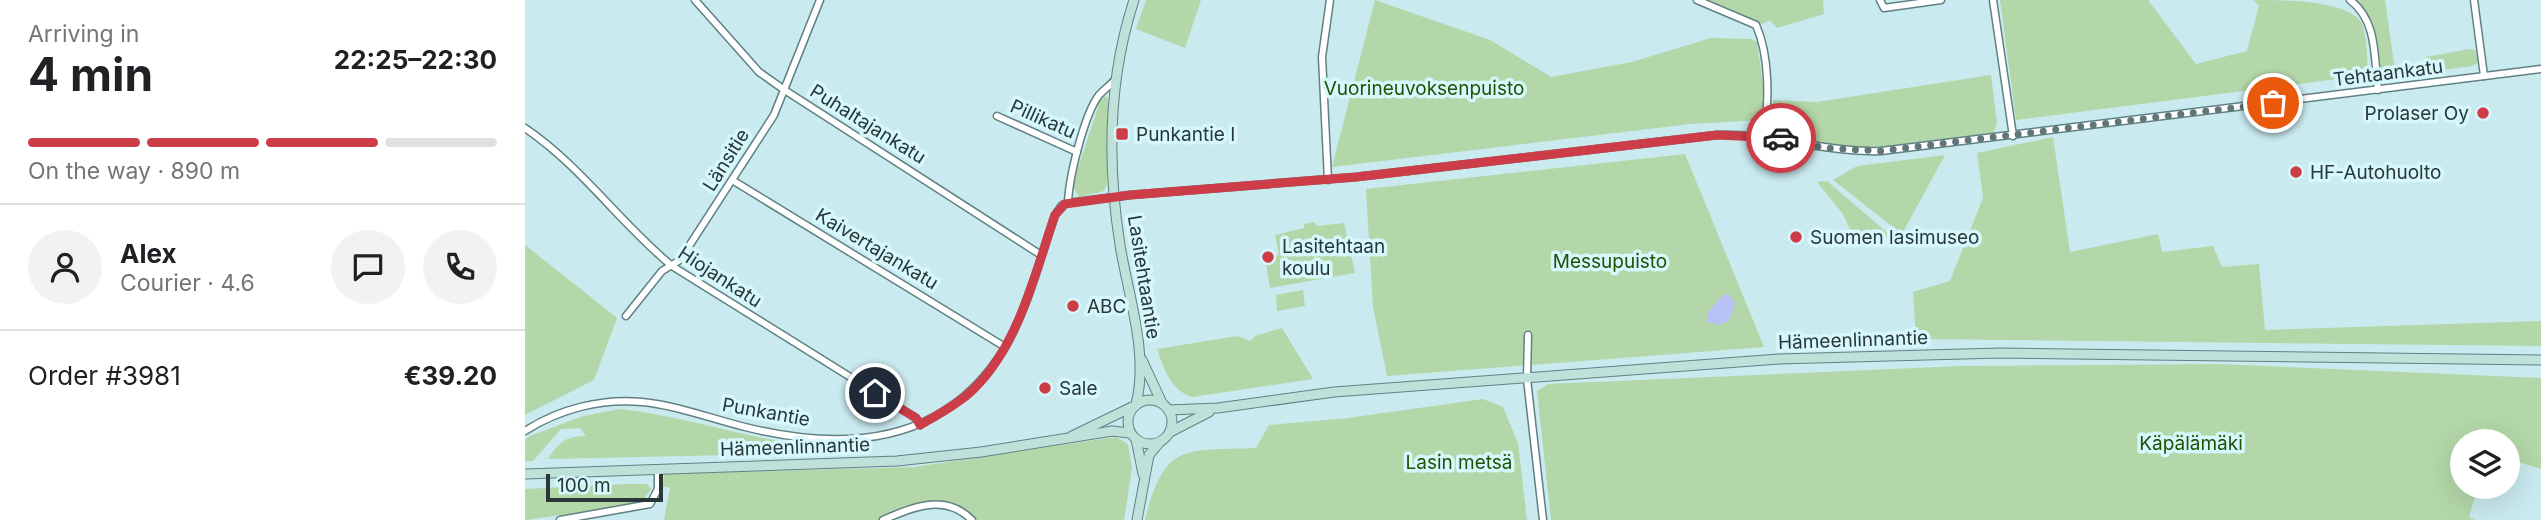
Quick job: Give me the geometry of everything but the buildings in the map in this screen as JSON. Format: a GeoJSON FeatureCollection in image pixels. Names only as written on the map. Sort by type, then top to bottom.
{"type":"FeatureCollection","features":[{"type":"Feature","properties":{"kind":"main road","name":"Lasitehtaantie"},"geometry":{"type":"LineString","coordinates":[[1134,0],[1115,80],[1111,148],[1113,197],[1138,352],[1141,386],[1135,405]]}},
{"type":"Feature","properties":{"kind":"main road","name":"Lasitehtaantie"},"geometry":{"type":"LineString","coordinates":[[1138,352],[1165,406]]}},
{"type":"Feature","properties":{"kind":"main road","name":"Hämeenlinnantie"},"geometry":{"type":"LineString","coordinates":[[1165,406],[1218,408],[1334,393],[1779,359],[2000,353],[2491,362],[2541,360]]}},
{"type":"Feature","properties":{"kind":"main road","name":"Hämeenlinnantie"},"geometry":{"type":"LineString","coordinates":[[2491,362],[2541,366]]}},
{"type":"Feature","properties":{"kind":"main road"},"geometry":{"type":"LineString","coordinates":[[1137,520],[1143,475],[1149,455],[1170,432],[1172,422],[1165,406],[1148,399],[1135,405],[1128,417],[1143,475]]}},
{"type":"Feature","properties":{"kind":"main road","name":"Hämeenlinnantie"},"geometry":{"type":"LineString","coordinates":[[1064,439],[1135,405]]}},
{"type":"Feature","properties":{"kind":"main road","name":"Hämeenlinnantie"},"geometry":{"type":"LineString","coordinates":[[1170,432],[1218,408]]}},
{"type":"Feature","properties":{"kind":"main road","name":"Hämeenlinnantie"},"geometry":{"type":"LineString","coordinates":[[525,474],[897,461],[1112,431],[1133,436]]}},
{"type":"Feature","properties":{"kind":"main road"},"geometry":{"type":"LineString","coordinates":[[1133,436],[1149,444],[1161,441]]}},
{"type":"Feature","properties":{"kind":"street","name":"Puhaltajankatu"},"geometry":{"type":"LineString","coordinates":[[695,0],[757,69],[783,89],[1041,255]]}},
{"type":"Feature","properties":{"kind":"street","name":"Länsitie"},"geometry":{"type":"LineString","coordinates":[[626,316],[662,271],[680,260],[773,115],[820,0]]}},
{"type":"Feature","properties":{"kind":"street"},"geometry":{"type":"LineString","coordinates":[[1328,180],[1322,71],[1324,32],[1330,0]]}},
{"type":"Feature","properties":{"kind":"street"},"geometry":{"type":"LineString","coordinates":[[1697,0],[1756,25],[1761,36],[1766,71],[1764,135]]}},
{"type":"Feature","properties":{"kind":"street"},"geometry":{"type":"LineString","coordinates":[[1879,0],[1884,8],[1941,0]]}},
{"type":"Feature","properties":{"kind":"street"},"geometry":{"type":"LineString","coordinates":[[1993,0],[2013,136]]}},
{"type":"Feature","properties":{"kind":"street"},"geometry":{"type":"LineString","coordinates":[[2350,0],[2361,9],[2370,26],[2378,90]]}},
{"type":"Feature","properties":{"kind":"street"},"geometry":{"type":"LineString","coordinates":[[2474,0],[2484,76]]}},
{"type":"Feature","properties":{"kind":"street","name":"Tehtaankatu"},"geometry":{"type":"LineString","coordinates":[[1113,197],[1328,180],[1717,135],[1764,135],[1825,148],[1866,151],[2013,136],[2541,69]]}},
{"type":"Feature","properties":{"kind":"street","name":"Punkantie"},"geometry":{"type":"LineString","coordinates":[[525,430],[581,407],[643,402],[777,434],[832,439],[877,437],[901,433],[920,425],[965,397],[1005,347],[1055,215],[1062,205],[1068,203],[1077,152],[1097,100],[1115,80]]}},
{"type":"Feature","properties":{"kind":"street","name":"Pillikatu"},"geometry":{"type":"LineString","coordinates":[[996,116],[1077,152]]}},
{"type":"Feature","properties":{"kind":"street","name":"Hiojankatu"},"geometry":{"type":"LineString","coordinates":[[525,128],[566,158],[650,248],[672,266],[916,418],[920,425]]}},
{"type":"Feature","properties":{"kind":"street","name":"Kaivertajankatu"},"geometry":{"type":"LineString","coordinates":[[732,180],[1005,347]]}},
{"type":"Feature","properties":{"kind":"street"},"geometry":{"type":"LineString","coordinates":[[1068,203],[1113,197]]}},
{"type":"Feature","properties":{"kind":"street"},"geometry":{"type":"LineString","coordinates":[[1528,335],[1527,379],[1543,520]]}},
{"type":"Feature","properties":{"kind":"street"},"geometry":{"type":"LineString","coordinates":[[560,520],[650,504],[658,489],[658,469]]}},
{"type":"Feature","properties":{"kind":"street"},"geometry":{"type":"LineString","coordinates":[[883,520],[920,506],[937,503],[957,508],[972,520]]}},
{"type":"Feature","properties":{"kind":"green space"},"geometry":{"type":"Polygon","coordinates":[[[1146,0],[1201,0],[1185,48],[1136,29],[1146,0]]]}},
{"type":"Feature","properties":{"kind":"green space","name":"Vuorineuvoksenpuisto"},"geometry":{"type":"Polygon","coordinates":[[[1375,0],[1490,40],[1551,77],[1632,62],[1711,38],[1751,39],[1757,42],[1764,90],[1762,120],[1690,124],[1332,167],[1375,0]]]}},
{"type":"Feature","properties":{"kind":"green space"},"geometry":{"type":"Polygon","coordinates":[[[1703,0],[1823,0],[1824,14],[1777,28],[1770,20],[1760,25],[1703,0]]]}},
{"type":"Feature","properties":{"kind":"green space"},"geometry":{"type":"Polygon","coordinates":[[[2000,0],[2148,0],[2196,64],[2247,51],[2259,5],[2253,0],[2299,1],[2332,6],[2357,17],[2363,26],[2368,75],[2016,120],[2000,0]]]}},
{"type":"Feature","properties":{"kind":"green space"},"geometry":{"type":"Polygon","coordinates":[[[2355,0],[2385,0],[2394,63],[2401,67],[2427,63],[2426,57],[2469,49],[2475,50],[2478,63],[2383,78],[2372,24],[2363,7],[2355,0]]]}},
{"type":"Feature","properties":{"kind":"green space"},"geometry":{"type":"Polygon","coordinates":[[[1991,75],[1997,123],[1992,136],[1867,149],[1826,145],[1771,133],[1773,100],[1817,102],[1991,75]]]}},
{"type":"Feature","properties":{"kind":"green space"},"geometry":{"type":"Polygon","coordinates":[[[1105,96],[1108,98],[1107,184],[1104,191],[1079,197],[1072,186],[1100,101],[1105,96]]]}},
{"type":"Feature","properties":{"kind":"green space"},"geometry":{"type":"Polygon","coordinates":[[[2053,137],[2070,252],[2158,234],[2162,252],[2213,246],[2222,267],[2259,264],[2265,330],[2541,321],[2541,346],[1916,339],[1913,292],[1950,281],[1983,198],[1977,153],[2053,137]]]}},
{"type":"Feature","properties":{"kind":"green space","name":"Messupuisto"},"geometry":{"type":"Polygon","coordinates":[[[1685,154],[1764,347],[1387,376],[1373,307],[1366,189],[1685,154]]]}},
{"type":"Feature","properties":{"kind":"green space"},"geometry":{"type":"Polygon","coordinates":[[[1945,155],[1902,234],[1833,180],[1857,166],[1945,155]]]}},
{"type":"Feature","properties":{"kind":"green space"},"geometry":{"type":"Polygon","coordinates":[[[1827,181],[1891,236],[1855,241],[1843,214],[1817,182],[1827,181]]]}},
{"type":"Feature","properties":{"kind":"green space"},"geometry":{"type":"Polygon","coordinates":[[[1314,222],[1317,226],[1344,223],[1355,273],[1270,288],[1265,258],[1279,255],[1275,235],[1304,228],[1304,224],[1314,222]]]}},
{"type":"Feature","properties":{"kind":"green space"},"geometry":{"type":"Polygon","coordinates":[[[525,245],[617,318],[594,380],[525,415],[525,245]]]}},
{"type":"Feature","properties":{"kind":"green space"},"geometry":{"type":"Polygon","coordinates":[[[1303,290],[1305,306],[1277,311],[1276,295],[1303,290]]]}},
{"type":"Feature","properties":{"kind":"green space"},"geometry":{"type":"Polygon","coordinates":[[[1282,328],[1313,379],[1192,397],[1173,384],[1157,349],[1238,336],[1250,341],[1255,336],[1282,328]]]}},
{"type":"Feature","properties":{"kind":"green space","name":"Käpälämäki"},"geometry":{"type":"Polygon","coordinates":[[[2218,364],[2541,378],[2541,469],[2520,463],[2520,429],[2450,429],[2450,499],[2474,499],[2469,517],[2475,520],[1551,520],[1537,391],[1548,384],[1961,366],[2218,364]]]}},
{"type":"Feature","properties":{"kind":"green space","name":"Lasin metsä"},"geometry":{"type":"Polygon","coordinates":[[[1483,399],[1503,407],[1518,443],[1527,520],[1145,520],[1161,476],[1170,464],[1181,456],[1211,450],[1256,448],[1269,425],[1348,418],[1483,399]]]}},
{"type":"Feature","properties":{"kind":"green space"},"geometry":{"type":"Polygon","coordinates":[[[620,409],[766,439],[816,446],[820,453],[548,459],[564,441],[586,436],[580,428],[561,429],[533,461],[525,461],[525,440],[530,436],[583,416],[620,409]]]}},
{"type":"Feature","properties":{"kind":"green space"},"geometry":{"type":"Polygon","coordinates":[[[1116,437],[1128,444],[1132,468],[1124,520],[965,520],[940,500],[880,520],[664,520],[670,488],[663,486],[664,474],[914,467],[1116,437]]]}},
{"type":"Feature","properties":{"kind":"green space"},"geometry":{"type":"Polygon","coordinates":[[[647,484],[651,489],[640,504],[525,520],[525,489],[647,484]]]}},
{"type":"Feature","properties":{"kind":"water"},"geometry":{"type":"Polygon","coordinates":[[[1728,294],[1735,303],[1729,321],[1719,325],[1708,322],[1707,313],[1723,295],[1728,294]]]}},
{"type":"Feature","properties":{"kind":"way so far"},"geometry":{"type":"LineString","coordinates":[[1781,138],[1825,148],[1881,151],[2273,103]]}},
{"type":"Feature","properties":{"kind":"place","name":"Prolaser Oy"},"geometry":{"type":"Point","coordinates":[2483,113]}},
{"type":"Feature","properties":{"kind":"place","name":"Punkantie I"},"geometry":{"type":"Point","coordinates":[1122,134]}},
{"type":"Feature","properties":{"kind":"place","name":"HF-Autohuolto"},"geometry":{"type":"Point","coordinates":[2296,172]}},
{"type":"Feature","properties":{"kind":"place","name":"Suomen lasimuseo"},"geometry":{"type":"Point","coordinates":[1796,237]}},
{"type":"Feature","properties":{"kind":"place","name":"Lasitehtaan koulu"},"geometry":{"type":"Point","coordinates":[1268,257]}},
{"type":"Feature","properties":{"kind":"place","name":"ABC"},"geometry":{"type":"Point","coordinates":[1073,306]}},
{"type":"Feature","properties":{"kind":"place","name":"Sale"},"geometry":{"type":"Point","coordinates":[1045,388]}},
{"type":"Feature","properties":{"kind":"route"},"geometry":{"type":"LineString","coordinates":[[875,393],[916,418],[920,425],[965,397],[991,368],[1005,347],[1055,215],[1065,204],[1130,195],[1356,177],[1640,142],[1739,134],[1781,138]]}}]}
